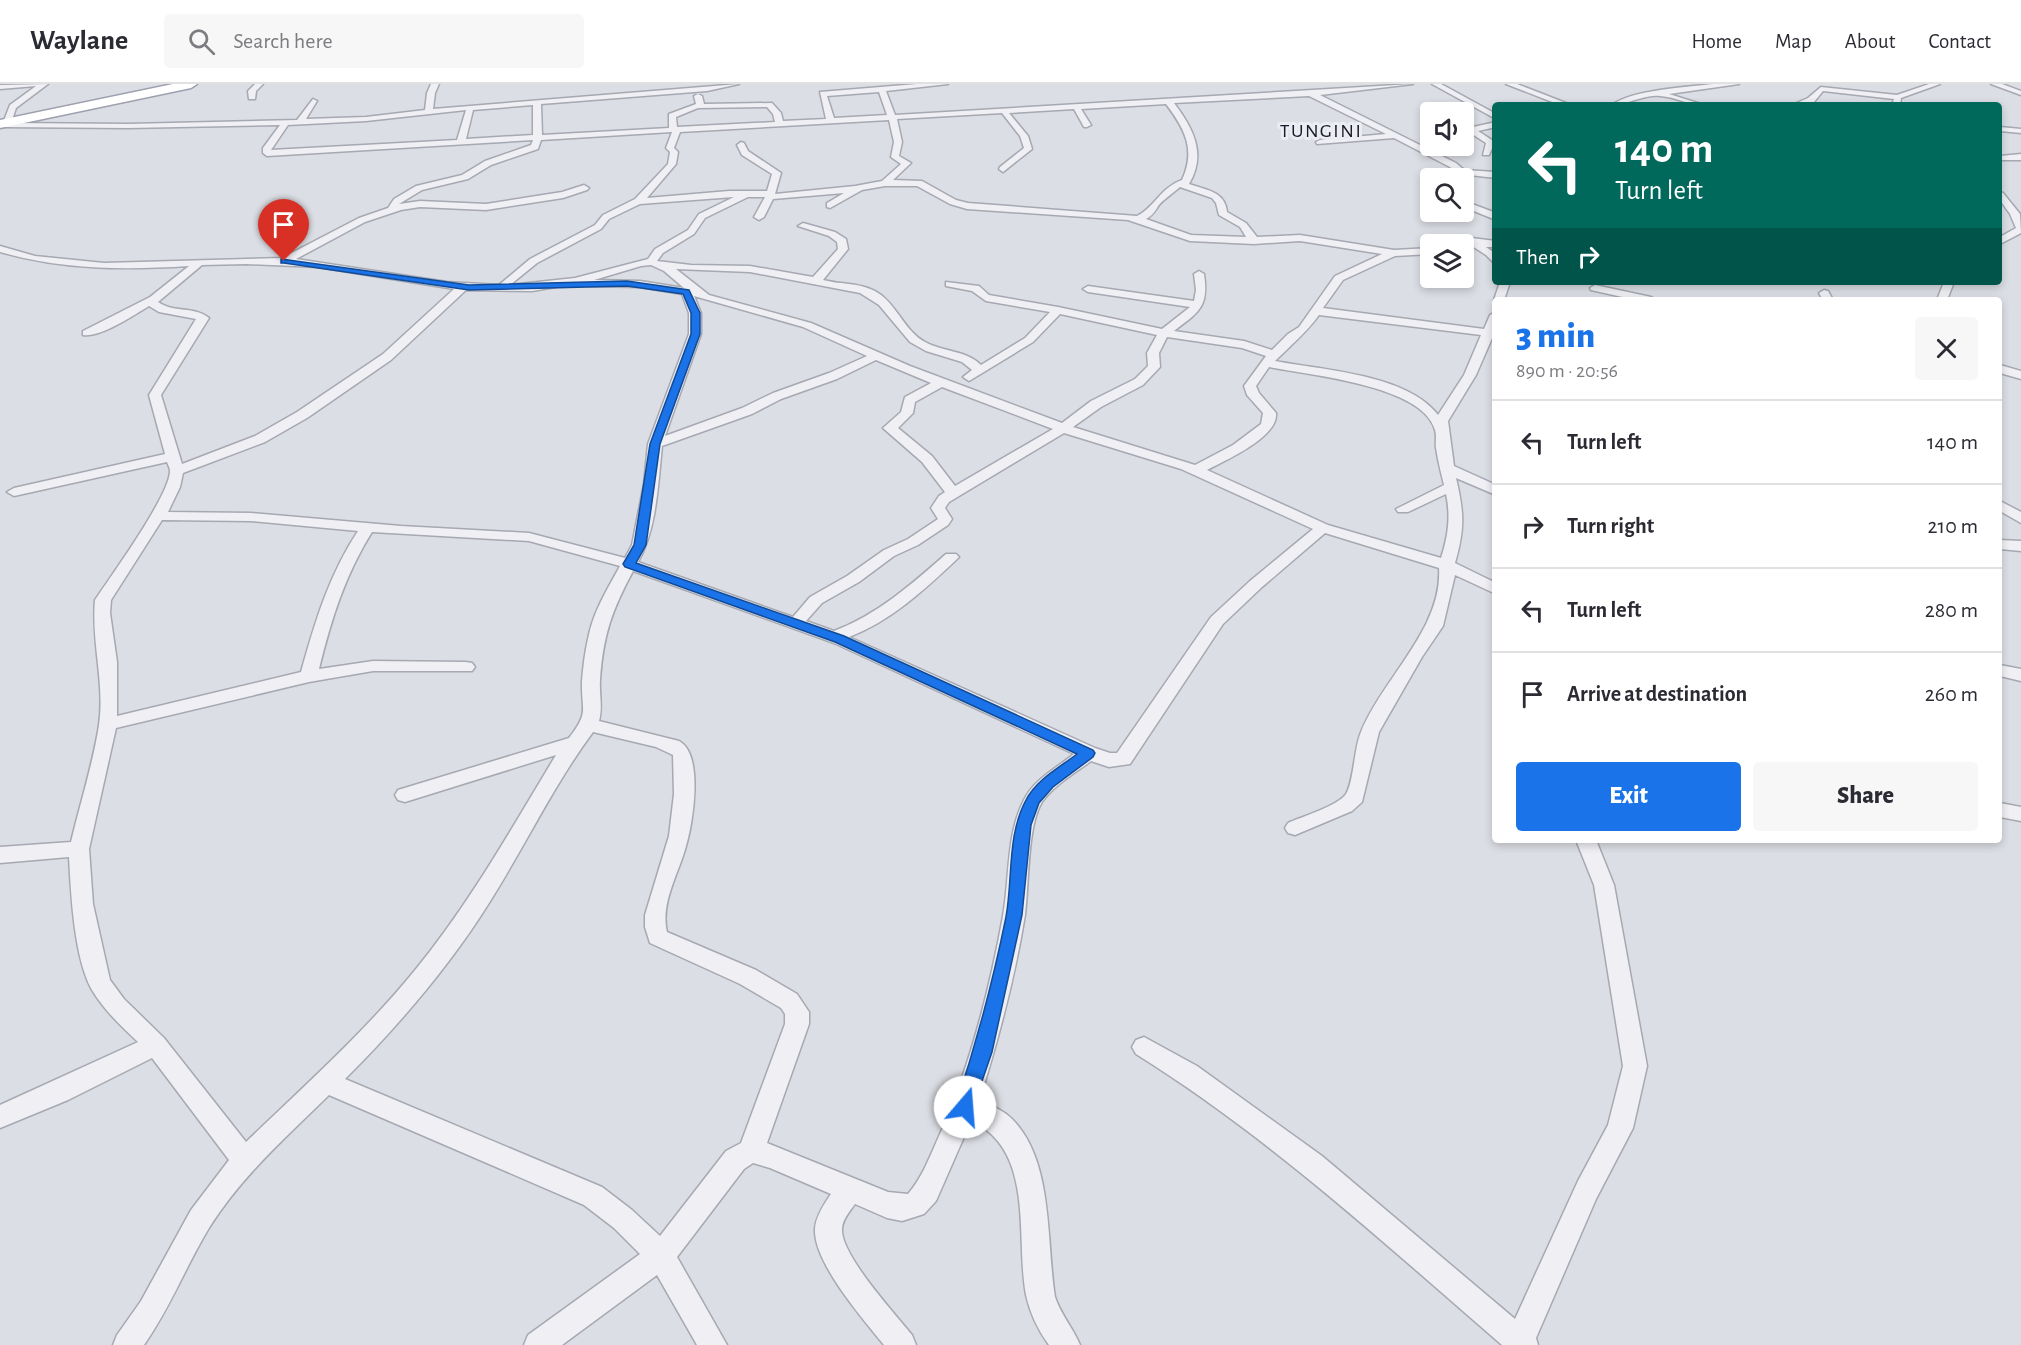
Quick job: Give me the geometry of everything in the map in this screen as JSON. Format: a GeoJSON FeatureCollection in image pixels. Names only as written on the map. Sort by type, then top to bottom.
{"type":"FeatureCollection","features":[{"type":"Feature","properties":{"kind":"main road"},"geometry":{"type":"LineString","coordinates":[[2,124],[191,84]]}},
{"type":"Feature","properties":{"kind":"street"},"geometry":{"type":"LineString","coordinates":[[0,87],[37,84]]}},
{"type":"Feature","properties":{"kind":"street"},"geometry":{"type":"LineString","coordinates":[[2,124],[13,107],[44,84]]}},
{"type":"Feature","properties":{"kind":"street"},"geometry":{"type":"LineString","coordinates":[[252,97],[252,91],[259,84]]}},
{"type":"Feature","properties":{"kind":"street"},"geometry":{"type":"LineString","coordinates":[[429,112],[431,93],[435,84]]}},
{"type":"Feature","properties":{"kind":"street"},"geometry":{"type":"LineString","coordinates":[[2,124],[128,126],[285,123],[694,90],[735,84]]}},
{"type":"Feature","properties":{"kind":"street"},"geometry":{"type":"LineString","coordinates":[[831,122],[823,94],[944,84]]}},
{"type":"Feature","properties":{"kind":"street"},"geometry":{"type":"LineString","coordinates":[[285,123],[267,148],[267,153],[1311,93],[1409,84]]}},
{"type":"Feature","properties":{"kind":"street"},"geometry":{"type":"LineString","coordinates":[[1436,84],[1492,114]]}},
{"type":"Feature","properties":{"kind":"street"},"geometry":{"type":"LineString","coordinates":[[1510,84],[1559,102]]}},
{"type":"Feature","properties":{"kind":"street"},"geometry":{"type":"LineString","coordinates":[[1672,84],[1686,88]]}},
{"type":"Feature","properties":{"kind":"street"},"geometry":{"type":"LineString","coordinates":[[1622,102],[1686,88],[1714,88],[1735,84]]}},
{"type":"Feature","properties":{"kind":"street"},"geometry":{"type":"LineString","coordinates":[[1805,102],[1811,100],[1821,89],[1897,101],[1936,84]]}},
{"type":"Feature","properties":{"kind":"street"},"geometry":{"type":"LineString","coordinates":[[1995,84],[2021,93]]}},
{"type":"Feature","properties":{"kind":"street"},"geometry":{"type":"LineString","coordinates":[[2016,84],[2021,85]]}},
{"type":"Feature","properties":{"kind":"street"},"geometry":{"type":"LineString","coordinates":[[882,89],[898,137],[895,157],[907,163],[885,183]]}},
{"type":"Feature","properties":{"kind":"street"},"geometry":{"type":"LineString","coordinates":[[694,90],[701,103],[698,106]]}},
{"type":"Feature","properties":{"kind":"street"},"geometry":{"type":"LineString","coordinates":[[1311,93],[1447,162],[1454,168]]}},
{"type":"Feature","properties":{"kind":"street"},"geometry":{"type":"LineString","coordinates":[[1662,94],[1687,102]]}},
{"type":"Feature","properties":{"kind":"street"},"geometry":{"type":"LineString","coordinates":[[1139,219],[1151,213],[1159,200],[1169,194],[1174,186],[1187,181],[1192,169],[1195,149],[1180,117],[1167,100]]}},
{"type":"Feature","properties":{"kind":"street"},"geometry":{"type":"LineString","coordinates":[[300,122],[313,101]]}},
{"type":"Feature","properties":{"kind":"street"},"geometry":{"type":"LineString","coordinates":[[393,208],[392,204],[419,188],[465,177],[488,163],[534,148],[539,138],[535,110],[537,102]]}},
{"type":"Feature","properties":{"kind":"street"},"geometry":{"type":"LineString","coordinates":[[503,287],[511,276],[523,267],[578,239],[600,226],[606,217],[638,201],[672,164],[674,152],[670,148],[675,130],[673,115],[698,106],[769,105],[777,113],[780,124]]}},
{"type":"Feature","properties":{"kind":"street"},"geometry":{"type":"LineString","coordinates":[[1076,106],[1087,125]]}},
{"type":"Feature","properties":{"kind":"street"},"geometry":{"type":"LineString","coordinates":[[461,142],[470,108]]}},
{"type":"Feature","properties":{"kind":"street"},"geometry":{"type":"LineString","coordinates":[[1003,110],[1024,136],[1028,149],[1003,169]]}},
{"type":"Feature","properties":{"kind":"street"},"geometry":{"type":"LineString","coordinates":[[1486,153],[1491,142],[1473,132],[1492,125]]}},
{"type":"Feature","properties":{"kind":"street"},"geometry":{"type":"LineString","coordinates":[[2002,129],[2021,131]]}},
{"type":"Feature","properties":{"kind":"street"},"geometry":{"type":"LineString","coordinates":[[1320,142],[1394,136]]}},
{"type":"Feature","properties":{"kind":"street"},"geometry":{"type":"LineString","coordinates":[[741,145],[746,153],[777,172],[759,217]]}},
{"type":"Feature","properties":{"kind":"street"},"geometry":{"type":"LineString","coordinates":[[2002,158],[2021,157]]}},
{"type":"Feature","properties":{"kind":"street"},"geometry":{"type":"LineString","coordinates":[[1474,175],[1492,175]]}},
{"type":"Feature","properties":{"kind":"street"},"geometry":{"type":"LineString","coordinates":[[638,201],[747,194],[769,196],[857,189],[885,183],[921,183],[952,202],[968,206],[1112,215],[1139,219],[1190,238],[1254,241],[1300,237],[1394,253],[1420,252]]}},
{"type":"Feature","properties":{"kind":"street"},"geometry":{"type":"LineString","coordinates":[[1180,184],[1215,196],[1221,202],[1222,213],[1243,225],[1254,241]]}},
{"type":"Feature","properties":{"kind":"street"},"geometry":{"type":"LineString","coordinates":[[284,261],[362,220],[393,208],[420,204],[478,208],[563,195],[584,188]]}},
{"type":"Feature","properties":{"kind":"street"},"geometry":{"type":"LineString","coordinates":[[830,205],[857,189]]}},
{"type":"Feature","properties":{"kind":"street"},"geometry":{"type":"LineString","coordinates":[[657,263],[659,251],[691,232],[702,216],[727,206],[747,194]]}},
{"type":"Feature","properties":{"kind":"street"},"geometry":{"type":"LineString","coordinates":[[2002,198],[2015,214],[2021,229],[2002,240]]}},
{"type":"Feature","properties":{"kind":"street"},"geometry":{"type":"LineString","coordinates":[[1474,208],[1492,215]]}},
{"type":"Feature","properties":{"kind":"street"},"geometry":{"type":"LineString","coordinates":[[803,226],[832,234],[842,241],[843,249],[816,281]]}},
{"type":"Feature","properties":{"kind":"street"},"geometry":{"type":"LineString","coordinates":[[1474,246],[1492,244]]}},
{"type":"Feature","properties":{"kind":"street"},"geometry":{"type":"LineString","coordinates":[[1474,246],[1492,256]]}},
{"type":"Feature","properties":{"kind":"street"},"geometry":{"type":"LineString","coordinates":[[0,249],[31,258],[81,264],[122,266],[284,261],[463,287],[569,283],[640,284],[692,292],[720,302],[798,322],[876,356],[1063,428],[1196,470],[1323,528],[1447,565],[1492,587]]}},
{"type":"Feature","properties":{"kind":"street"},"geometry":{"type":"LineString","coordinates":[[1196,470],[1236,449],[1266,426],[1269,415],[1250,390],[1270,359],[1303,329],[1341,276],[1394,253]]}},
{"type":"Feature","properties":{"kind":"street"},"geometry":{"type":"LineString","coordinates":[[87,333],[153,300],[200,262]]}},
{"type":"Feature","properties":{"kind":"street"},"geometry":{"type":"LineString","coordinates":[[127,1345],[151,1311],[200,1219],[245,1160],[368,1040],[417,984],[475,907],[574,743],[589,725],[594,706],[591,683],[596,639],[606,606],[640,545],[655,444],[695,334],[692,292],[657,263]]}},
{"type":"Feature","properties":{"kind":"street"},"geometry":{"type":"LineString","coordinates":[[569,283],[657,263],[691,268],[750,269],[816,281],[870,293],[892,313],[894,320],[905,327],[914,340],[929,348],[968,360],[980,371]]}},
{"type":"Feature","properties":{"kind":"street"},"geometry":{"type":"LineString","coordinates":[[796,623],[816,600],[853,579],[889,553],[913,542],[944,522],[945,519],[938,505],[953,493],[1063,428],[1096,404],[1144,379],[1154,367],[1152,356],[1165,333],[1198,305],[1202,292],[1199,274]]}},
{"type":"Feature","properties":{"kind":"street"},"geometry":{"type":"LineString","coordinates":[[950,284],[975,288],[986,298],[1058,310],[1165,333],[1244,345],[1270,359],[1363,382],[1407,396],[1423,405],[1441,429]]}},
{"type":"Feature","properties":{"kind":"street"},"geometry":{"type":"LineString","coordinates":[[1593,285],[1639,297]]}},
{"type":"Feature","properties":{"kind":"street"},"geometry":{"type":"LineString","coordinates":[[14,492],[175,464],[260,439],[302,415],[387,357],[463,287]]}},
{"type":"Feature","properties":{"kind":"street"},"geometry":{"type":"LineString","coordinates":[[1088,289],[1198,305]]}},
{"type":"Feature","properties":{"kind":"street"},"geometry":{"type":"LineString","coordinates":[[153,300],[152,303],[162,310],[202,318],[155,395],[175,464],[173,487],[158,516],[103,600],[102,613],[108,662],[108,724],[79,849],[82,904],[100,983],[117,1006],[156,1045],[245,1160]]}},
{"type":"Feature","properties":{"kind":"street"},"geometry":{"type":"LineString","coordinates":[[955,386],[1029,340],[1058,310]]}},
{"type":"Feature","properties":{"kind":"street"},"geometry":{"type":"LineString","coordinates":[[1317,311],[1425,322],[1488,333]]}},
{"type":"Feature","properties":{"kind":"street"},"geometry":{"type":"LineString","coordinates":[[1295,828],[1346,806],[1355,797],[1370,732],[1414,656],[1435,626],[1448,580],[1447,565],[1454,542],[1457,513],[1441,421],[1470,375],[1492,324]]}},
{"type":"Feature","properties":{"kind":"street"},"geometry":{"type":"LineString","coordinates":[[655,444],[747,411],[777,396],[833,376],[876,356]]}},
{"type":"Feature","properties":{"kind":"street"},"geometry":{"type":"LineString","coordinates":[[2002,370],[2021,375]]}},
{"type":"Feature","properties":{"kind":"street"},"geometry":{"type":"LineString","coordinates":[[941,381],[909,400],[907,412],[890,428],[927,459],[953,493]]}},
{"type":"Feature","properties":{"kind":"street"},"geometry":{"type":"LineString","coordinates":[[1448,468],[1492,489]]}},
{"type":"Feature","properties":{"kind":"street"},"geometry":{"type":"LineString","coordinates":[[1403,509],[1452,486]]}},
{"type":"Feature","properties":{"kind":"street"},"geometry":{"type":"LineString","coordinates":[[2002,506],[2021,519]]}},
{"type":"Feature","properties":{"kind":"street"},"geometry":{"type":"LineString","coordinates":[[158,516],[251,517],[530,537],[629,564],[834,637],[1088,753],[1109,760],[1124,759],[1217,621],[1256,584],[1323,528]]}},
{"type":"Feature","properties":{"kind":"street"},"geometry":{"type":"LineString","coordinates":[[309,676],[333,588],[348,556],[368,527]]}},
{"type":"Feature","properties":{"kind":"street"},"geometry":{"type":"LineString","coordinates":[[2002,545],[2020,546]]}},
{"type":"Feature","properties":{"kind":"street"},"geometry":{"type":"LineString","coordinates":[[834,637],[859,629],[904,599],[951,557]]}},
{"type":"Feature","properties":{"kind":"street"},"geometry":{"type":"LineString","coordinates":[[859,629],[861,649]]}},
{"type":"Feature","properties":{"kind":"street"},"geometry":{"type":"LineString","coordinates":[[108,724],[309,676],[373,666],[466,667]]}},
{"type":"Feature","properties":{"kind":"street"},"geometry":{"type":"LineString","coordinates":[[2002,671],[2021,675]]}},
{"type":"Feature","properties":{"kind":"street"},"geometry":{"type":"LineString","coordinates":[[538,1345],[661,1256],[735,1160],[751,1151],[797,1024],[797,1012],[789,1001],[748,977],[658,937],[653,926],[662,887],[677,843],[684,779],[684,756],[679,749],[664,743],[589,725]]}},
{"type":"Feature","properties":{"kind":"street"},"geometry":{"type":"LineString","coordinates":[[405,795],[574,743]]}},
{"type":"Feature","properties":{"kind":"street"},"geometry":{"type":"LineString","coordinates":[[751,1151],[772,1156],[886,1205],[902,1208],[915,1205],[927,1192],[965,1107],[983,1052],[1014,915],[1024,825],[1033,800],[1048,784],[1088,753]]}},
{"type":"Feature","properties":{"kind":"street"},"geometry":{"type":"LineString","coordinates":[[2002,810],[2021,814]]}},
{"type":"Feature","properties":{"kind":"street"},"geometry":{"type":"LineString","coordinates":[[1144,1047],[1188,1074],[1313,1165],[1520,1343],[1583,1200],[1620,1128],[1635,1066],[1604,885],[1587,843]]}},
{"type":"Feature","properties":{"kind":"street"},"geometry":{"type":"LineString","coordinates":[[0,855],[79,849]]}},
{"type":"Feature","properties":{"kind":"street"},"geometry":{"type":"LineString","coordinates":[[0,1117],[59,1092],[156,1045]]}},
{"type":"Feature","properties":{"kind":"street"},"geometry":{"type":"LineString","coordinates":[[326,1082],[593,1196],[623,1219],[661,1256],[713,1345]]}},
{"type":"Feature","properties":{"kind":"street"},"geometry":{"type":"LineString","coordinates":[[965,1107],[986,1115],[1004,1128],[1019,1149],[1029,1186],[1040,1296],[1056,1335],[1066,1345]]}},
{"type":"Feature","properties":{"kind":"street"},"geometry":{"type":"LineString","coordinates":[[850,1190],[834,1212],[828,1231],[830,1246],[902,1345]]}},
{"type":"Feature","properties":{"kind":"district","name":"TUNGINI"},"geometry":{"type":"Point","coordinates":[1321,130]}},
{"type":"Feature","properties":{"kind":"route"},"geometry":{"type":"LineString","coordinates":[[284,261],[469,287],[627,283],[687,292],[695,313],[695,334],[655,444],[651,484],[640,545],[629,564],[840,639],[1088,753],[1048,784],[1033,800],[1024,825],[1014,915],[983,1052],[965,1107]]}}]}
